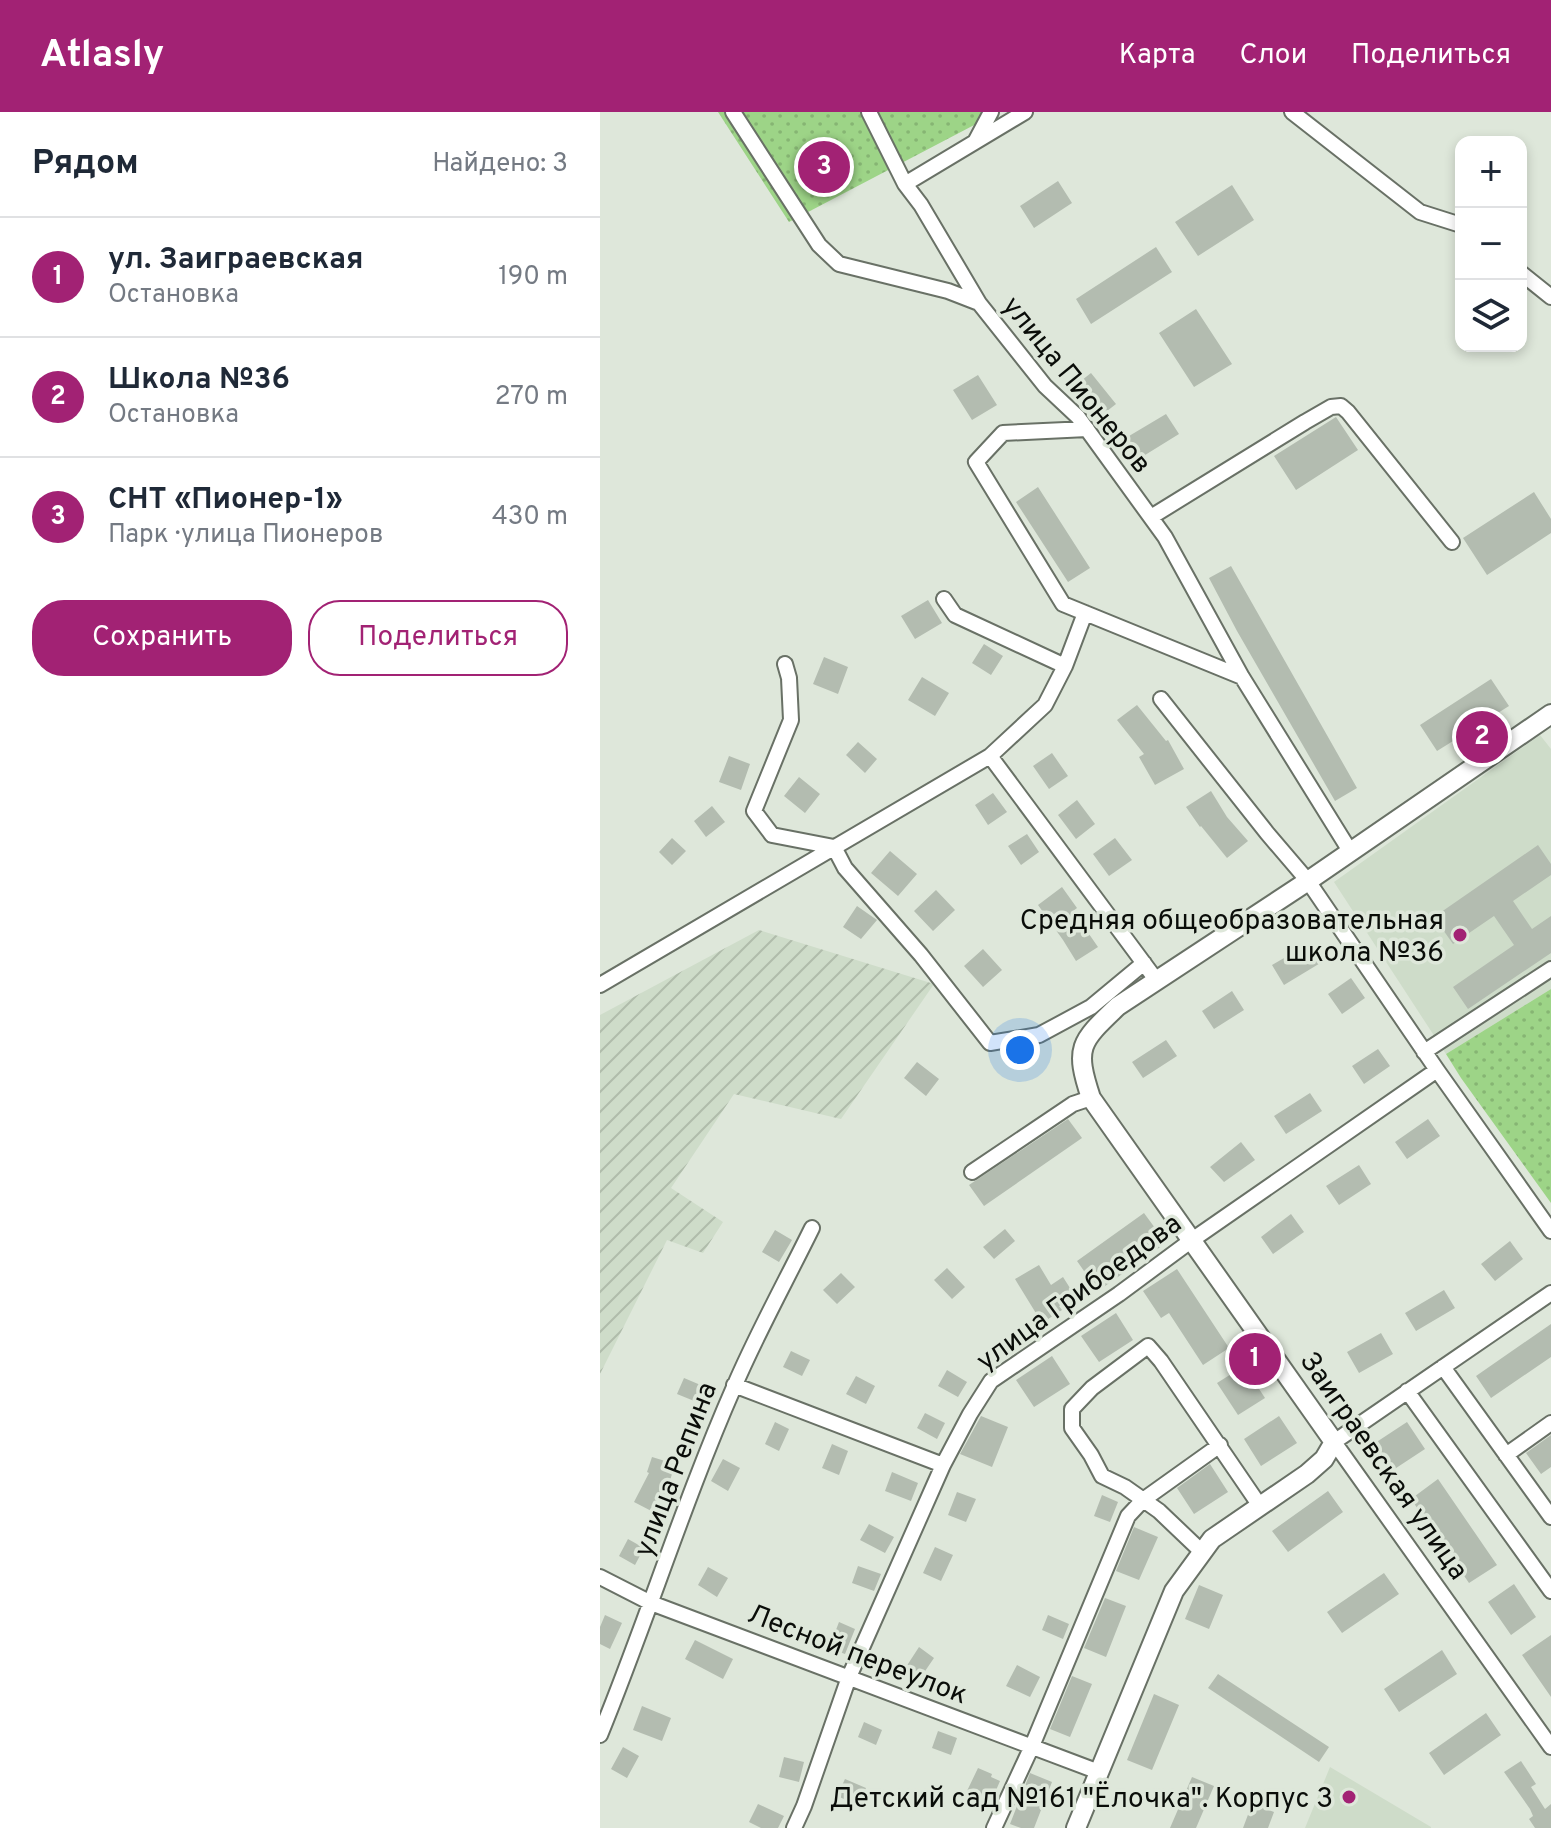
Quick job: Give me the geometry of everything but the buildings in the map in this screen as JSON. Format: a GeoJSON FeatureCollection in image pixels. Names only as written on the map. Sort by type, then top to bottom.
{"type":"FeatureCollection","features":[{"type":"Feature","properties":{"kind":"main road"},"geometry":{"type":"LineString","coordinates":[[1157,981],[1551,714]]}},
{"type":"Feature","properties":{"kind":"main road","name":"Заиграевская улица"},"geometry":{"type":"LineString","coordinates":[[1157,981],[1118,1006],[1092,1031],[1081,1051],[1082,1071],[1091,1098],[1334,1442]]}},
{"type":"Feature","properties":{"kind":"main road"},"geometry":{"type":"LineString","coordinates":[[1076,1828],[1174,1591],[1212,1539],[1307,1474],[1324,1459],[1334,1442]]}},
{"type":"Feature","properties":{"kind":"street"},"geometry":{"type":"LineString","coordinates":[[733,112],[819,245],[839,264],[948,291],[979,303]]}},
{"type":"Feature","properties":{"kind":"street","name":"улица Пионеров"},"geometry":{"type":"LineString","coordinates":[[869,112],[905,184],[921,205],[979,303],[1045,386],[1078,417],[1165,537],[1242,677],[1350,851]]}},
{"type":"Feature","properties":{"kind":"street"},"geometry":{"type":"LineString","coordinates":[[975,142],[991,112]]}},
{"type":"Feature","properties":{"kind":"street"},"geometry":{"type":"LineString","coordinates":[[905,184],[1025,112]]}},
{"type":"Feature","properties":{"kind":"street"},"geometry":{"type":"LineString","coordinates":[[1292,112],[1420,212],[1455,223]]}},
{"type":"Feature","properties":{"kind":"street"},"geometry":{"type":"LineString","coordinates":[[1527,278],[1551,297]]}},
{"type":"Feature","properties":{"kind":"street"},"geometry":{"type":"LineString","coordinates":[[1151,517],[1305,422],[1331,407],[1341,406],[1452,542]]}},
{"type":"Feature","properties":{"kind":"street"},"geometry":{"type":"LineString","coordinates":[[1087,429],[1003,433],[976,462],[1063,604],[1242,677]]}},
{"type":"Feature","properties":{"kind":"street"},"geometry":{"type":"LineString","coordinates":[[944,599],[955,615],[1065,666]]}},
{"type":"Feature","properties":{"kind":"street"},"geometry":{"type":"LineString","coordinates":[[600,985],[990,756],[1045,705],[1065,666],[1085,613]]}},
{"type":"Feature","properties":{"kind":"street"},"geometry":{"type":"LineString","coordinates":[[785,664],[789,678],[791,720],[754,811],[772,835],[834,847]]}},
{"type":"Feature","properties":{"kind":"street"},"geometry":{"type":"LineString","coordinates":[[1161,699],[1308,881],[1551,1231]]}},
{"type":"Feature","properties":{"kind":"street"},"geometry":{"type":"LineString","coordinates":[[990,756],[1157,981]]}},
{"type":"Feature","properties":{"kind":"street"},"geometry":{"type":"LineString","coordinates":[[834,847],[845,868],[921,955],[990,1043],[1039,1035],[1091,1007],[1144,963]]}},
{"type":"Feature","properties":{"kind":"street"},"geometry":{"type":"LineString","coordinates":[[1424,1052],[1551,969]]}},
{"type":"Feature","properties":{"kind":"street","name":"улица Грибоедова"},"geometry":{"type":"LineString","coordinates":[[794,1828],[849,1677],[943,1465],[991,1381],[1437,1070]]}},
{"type":"Feature","properties":{"kind":"street"},"geometry":{"type":"LineString","coordinates":[[972,1172],[1073,1104],[1091,1098]]}},
{"type":"Feature","properties":{"kind":"street","name":"улица Репина"},"geometry":{"type":"LineString","coordinates":[[600,1735],[734,1385],[812,1228]]}},
{"type":"Feature","properties":{"kind":"street"},"geometry":{"type":"LineString","coordinates":[[1334,1442],[1551,1293]]}},
{"type":"Feature","properties":{"kind":"street"},"geometry":{"type":"LineString","coordinates":[[1202,1552],[1159,1511],[1125,1487],[1102,1476],[1072,1428],[1072,1409],[1092,1388],[1132,1356],[1148,1346],[1161,1361],[1260,1506]]}},
{"type":"Feature","properties":{"kind":"street"},"geometry":{"type":"LineString","coordinates":[[1443,1367],[1551,1517]]}},
{"type":"Feature","properties":{"kind":"street"},"geometry":{"type":"LineString","coordinates":[[734,1385],[943,1465]]}},
{"type":"Feature","properties":{"kind":"street"},"geometry":{"type":"LineString","coordinates":[[1407,1391],[1551,1591]]}},
{"type":"Feature","properties":{"kind":"street"},"geometry":{"type":"LineString","coordinates":[[1506,1455],[1551,1423]]}},
{"type":"Feature","properties":{"kind":"street","name":"Заиграевская улица"},"geometry":{"type":"LineString","coordinates":[[1334,1442],[1551,1747]]}},
{"type":"Feature","properties":{"kind":"street"},"geometry":{"type":"LineString","coordinates":[[994,1828],[1032,1746],[1128,1516],[1143,1500],[1220,1445]]}},
{"type":"Feature","properties":{"kind":"street","name":"Лесной переулок"},"geometry":{"type":"LineString","coordinates":[[600,1577],[651,1603],[1099,1772]]}},
{"type":"Feature","properties":{"kind":"shaded area","name":"Средняя общеобразовательная школа №36"},"geometry":{"type":"Polygon","coordinates":[[[1540,735],[1551,749],[1551,989],[1446,1054],[1334,882],[1540,735]]]}},
{"type":"Feature","properties":{"kind":"shaded area"},"geometry":{"type":"Polygon","coordinates":[[[759,930],[934,984],[841,1119],[734,1094],[671,1188],[723,1222],[703,1253],[667,1240],[600,1374],[600,1015],[759,930]]]}},
{"type":"Feature","properties":{"kind":"shaded area","name":"Детский сад №161 \"Ёлочка\". Корпус 3"},"geometry":{"type":"Polygon","coordinates":[[[1330,1767],[1431,1827],[1431,1828],[1305,1828],[1330,1767]]]}},
{"type":"Feature","properties":{"kind":"green space"},"geometry":{"type":"Polygon","coordinates":[[[718,112],[999,112],[789,222],[718,112]]]}},
{"type":"Feature","properties":{"kind":"green space"},"geometry":{"type":"Polygon","coordinates":[[[1551,989],[1551,1203],[1446,1054],[1551,989]]]}},
{"type":"Feature","properties":{"kind":"place","name":"СНТ «Пионер-1»"},"geometry":{"type":"Point","coordinates":[824,167]}},
{"type":"Feature","properties":{"kind":"place","name":"Школа №36"},"geometry":{"type":"Point","coordinates":[1482,737]}},
{"type":"Feature","properties":{"kind":"place","name":"Средняя общеобразовательная школа №36"},"geometry":{"type":"Point","coordinates":[1460,935]}},
{"type":"Feature","properties":{"kind":"place","name":"ул. Заиграевская"},"geometry":{"type":"Point","coordinates":[1255,1359]}},
{"type":"Feature","properties":{"kind":"place","name":"Детский сад №161 \"Ёлочка\". Корпус 3"},"geometry":{"type":"Point","coordinates":[1349,1797]}}]}
